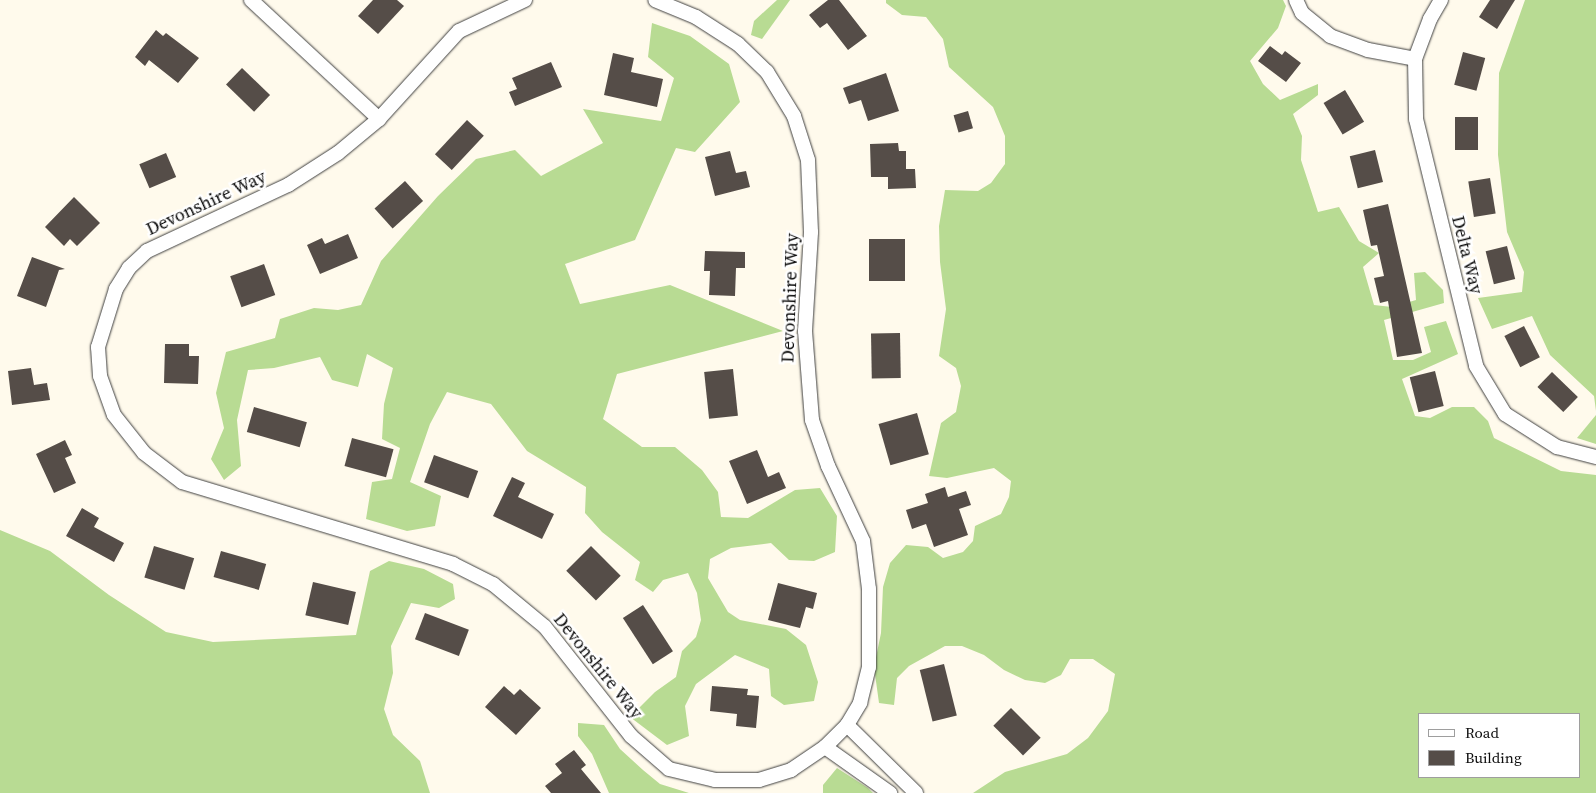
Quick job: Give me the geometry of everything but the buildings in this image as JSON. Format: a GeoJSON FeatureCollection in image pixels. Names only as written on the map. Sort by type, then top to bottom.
{"type":"FeatureCollection","features":[{"type":"Feature","properties":{"kind":"street"},"geometry":{"type":"LineString","coordinates":[[252,0],[379,119]]}},
{"type":"Feature","properties":{"kind":"street","name":"Devonshire Way"},"geometry":{"type":"LineString","coordinates":[[525,0],[459,31],[379,119],[338,153],[300,178],[147,251],[129,268],[116,289],[98,347],[100,376],[114,415],[144,453],[182,482],[453,564],[493,584],[545,626],[631,736],[669,769],[715,780],[759,780],[790,770],[825,747],[847,725],[860,703],[870,667],[870,589],[863,541],[828,466],[812,420],[805,331],[811,232],[808,160],[794,116],[767,72],[738,44],[696,17],[655,0]]}},
{"type":"Feature","properties":{"kind":"street"},"geometry":{"type":"LineString","coordinates":[[1296,0],[1302,13],[1330,36],[1368,50],[1415,59]]}},
{"type":"Feature","properties":{"kind":"street","name":"Delta Way"},"geometry":{"type":"LineString","coordinates":[[1441,0],[1430,19],[1415,59],[1416,119],[1421,149],[1476,366],[1505,414],[1558,447],[1596,456]]}},
{"type":"Feature","properties":{"kind":"street"},"geometry":{"type":"LineString","coordinates":[[847,725],[916,793]]}},
{"type":"Feature","properties":{"kind":"street"},"geometry":{"type":"LineString","coordinates":[[825,747],[890,793]]}},
{"type":"Feature","properties":{"kind":"green space"},"geometry":{"type":"Polygon","coordinates":[[[777,0],[790,0],[762,39],[751,35],[754,21],[777,0]]]}},
{"type":"Feature","properties":{"kind":"green space"},"geometry":{"type":"Polygon","coordinates":[[[886,0],[1283,0],[1286,6],[1278,28],[1250,61],[1263,84],[1280,100],[1318,84],[1318,95],[1293,114],[1302,136],[1301,160],[1318,212],[1339,207],[1359,241],[1379,253],[1363,267],[1374,305],[1392,307],[1416,300],[1414,273],[1425,272],[1443,290],[1444,303],[1384,320],[1393,360],[1413,360],[1431,352],[1424,327],[1446,321],[1458,354],[1402,379],[1415,416],[1430,418],[1452,407],[1474,407],[1488,421],[1494,438],[1561,471],[1596,475],[1596,793],[973,793],[1005,772],[1067,754],[1088,738],[1108,711],[1115,674],[1093,659],[1070,659],[1061,675],[1045,683],[1025,680],[1004,670],[984,655],[962,646],[945,646],[909,666],[897,678],[894,705],[879,703],[874,667],[881,633],[883,587],[890,563],[906,545],[928,547],[943,558],[963,552],[973,541],[975,526],[1001,514],[1009,497],[1011,481],[994,468],[947,478],[929,476],[941,423],[956,412],[961,386],[956,368],[939,356],[946,309],[940,262],[939,226],[945,190],[978,191],[991,183],[1005,164],[1005,136],[993,107],[949,67],[943,39],[926,17],[902,15],[886,3],[886,0]]]}},
{"type":"Feature","properties":{"kind":"green space"},"geometry":{"type":"Polygon","coordinates":[[[1525,0],[1596,0],[1596,411],[1594,396],[1550,355],[1532,316],[1492,329],[1478,298],[1522,292],[1524,272],[1507,232],[1498,155],[1499,73],[1525,0]]]}},
{"type":"Feature","properties":{"kind":"green space"},"geometry":{"type":"Polygon","coordinates":[[[652,23],[690,36],[729,64],[740,102],[695,152],[676,148],[635,240],[565,264],[580,304],[670,285],[783,331],[617,374],[603,419],[642,447],[675,447],[702,470],[718,492],[721,517],[748,518],[795,490],[820,488],[837,516],[835,552],[814,561],[789,560],[771,543],[731,548],[710,559],[708,578],[728,612],[740,620],[786,629],[806,645],[818,682],[814,701],[784,705],[771,696],[769,669],[735,655],[696,684],[685,706],[689,736],[667,745],[630,717],[655,692],[676,677],[682,651],[696,637],[701,620],[697,593],[688,573],[663,580],[653,592],[635,580],[640,562],[602,532],[585,513],[586,487],[527,451],[491,404],[447,392],[430,424],[410,482],[441,496],[435,526],[407,531],[366,519],[372,482],[392,479],[400,448],[382,439],[384,404],[393,368],[367,354],[358,387],[332,380],[320,357],[274,368],[248,370],[237,420],[241,466],[224,480],[211,459],[224,428],[216,393],[226,352],[275,338],[280,319],[314,308],[338,310],[361,305],[381,261],[438,196],[476,159],[515,150],[541,176],[603,143],[583,109],[661,121],[674,78],[648,57],[652,23]]]}},
{"type":"Feature","properties":{"kind":"green space"},"geometry":{"type":"Polygon","coordinates":[[[1596,415],[1596,444],[1577,438],[1596,415]]]}},
{"type":"Feature","properties":{"kind":"green space"},"geometry":{"type":"Polygon","coordinates":[[[0,530],[50,551],[109,595],[166,632],[213,642],[356,635],[370,571],[389,561],[424,569],[453,584],[455,599],[439,608],[411,603],[391,646],[393,673],[384,709],[393,735],[420,761],[430,793],[0,793],[0,530]]]}},
{"type":"Feature","properties":{"kind":"green space"},"geometry":{"type":"Polygon","coordinates":[[[578,723],[604,725],[620,749],[660,784],[689,793],[609,793],[592,754],[578,736],[578,723]]]}},
{"type":"Feature","properties":{"kind":"green space"},"geometry":{"type":"Polygon","coordinates":[[[837,768],[873,793],[823,793],[823,785],[837,768]]]}}]}
